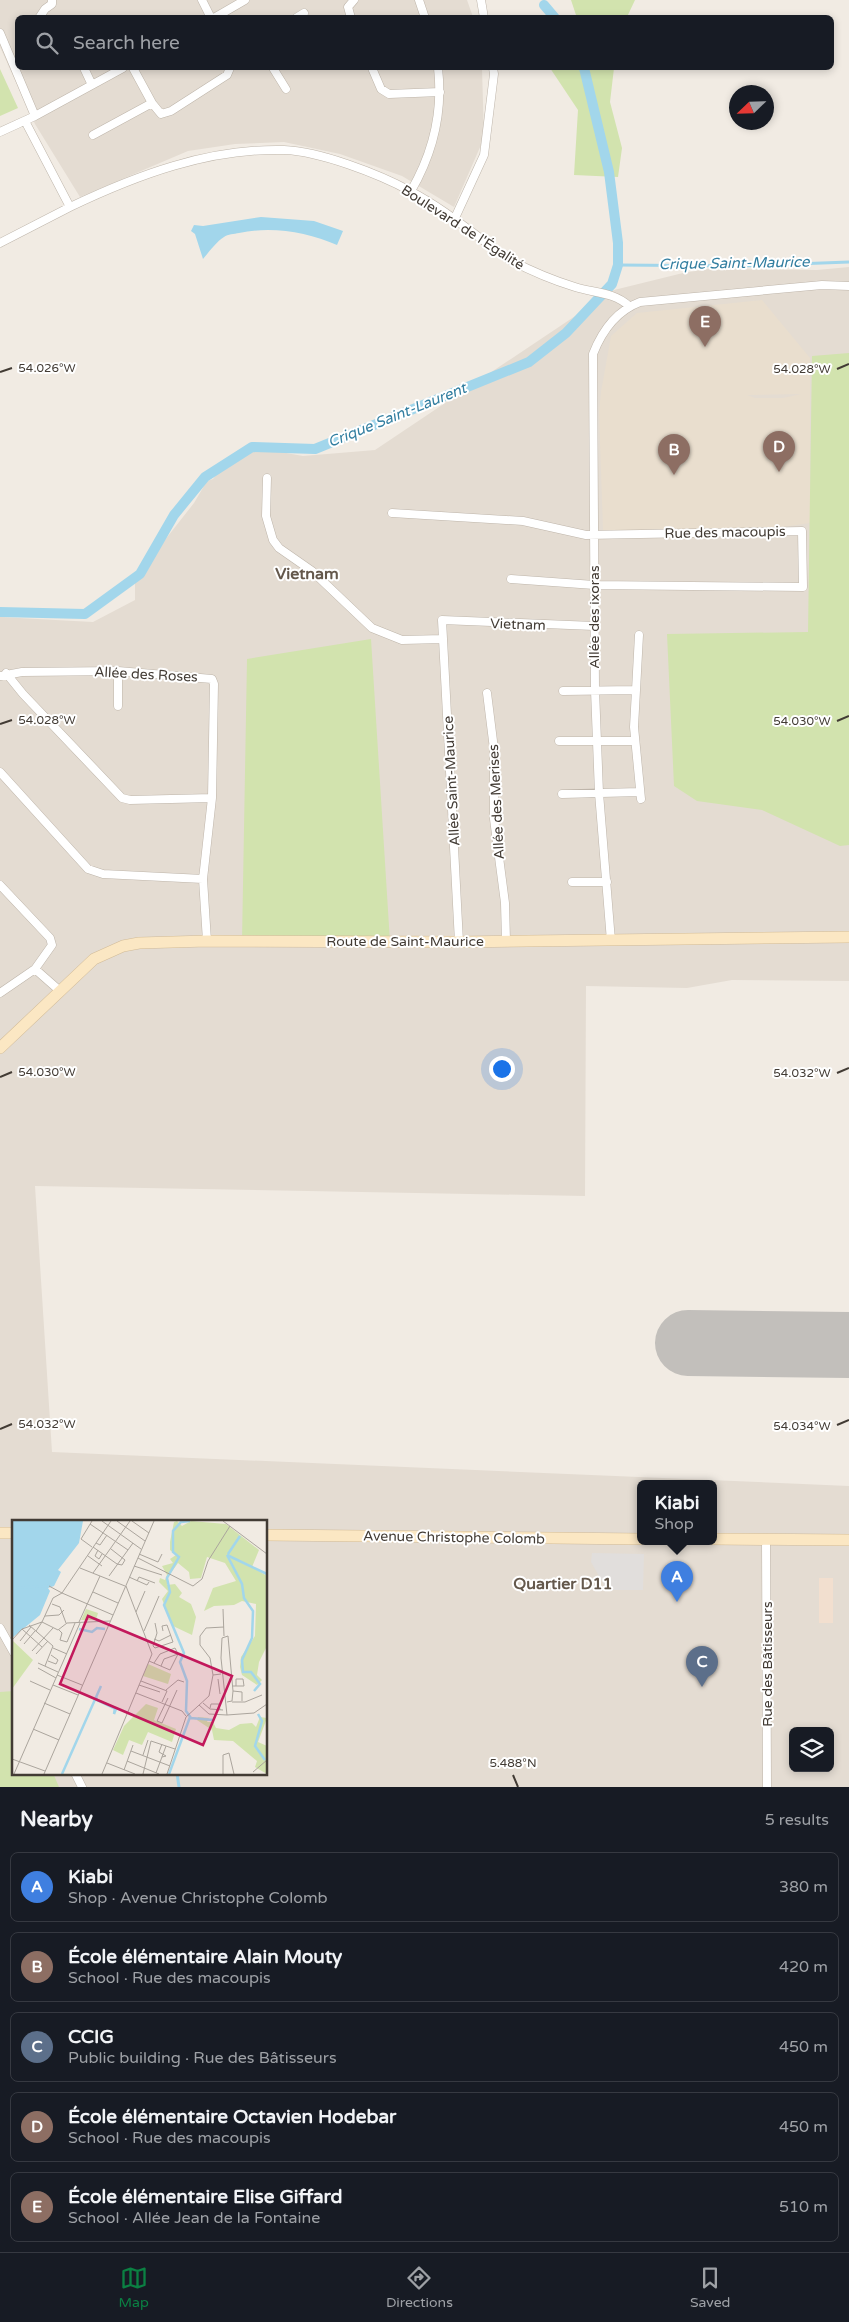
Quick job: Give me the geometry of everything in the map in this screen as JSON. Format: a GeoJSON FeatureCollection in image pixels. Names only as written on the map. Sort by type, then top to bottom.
{"type":"FeatureCollection","features":[{"type":"Feature","properties":{"kind":"street"},"geometry":{"type":"LineString","coordinates":[[41,15],[52,4],[52,0]]}},
{"type":"Feature","properties":{"kind":"street"},"geometry":{"type":"LineString","coordinates":[[202,0],[214,15]]}},
{"type":"Feature","properties":{"kind":"street"},"geometry":{"type":"LineString","coordinates":[[220,15],[246,0]]}},
{"type":"Feature","properties":{"kind":"street"},"geometry":{"type":"LineString","coordinates":[[350,15],[348,7],[354,0]]}},
{"type":"Feature","properties":{"kind":"street"},"geometry":{"type":"LineString","coordinates":[[419,0],[424,15]]}},
{"type":"Feature","properties":{"kind":"street"},"geometry":{"type":"LineString","coordinates":[[481,0],[484,15]]}},
{"type":"Feature","properties":{"kind":"street"},"geometry":{"type":"LineString","coordinates":[[0,33],[15,69]]}},
{"type":"Feature","properties":{"kind":"street"},"geometry":{"type":"LineString","coordinates":[[16,70],[35,116]]}},
{"type":"Feature","properties":{"kind":"street"},"geometry":{"type":"LineString","coordinates":[[85,70],[92,85]]}},
{"type":"Feature","properties":{"kind":"street"},"geometry":{"type":"LineString","coordinates":[[0,132],[35,116],[119,70]]}},
{"type":"Feature","properties":{"kind":"street"},"geometry":{"type":"LineString","coordinates":[[135,70],[152,103],[161,114],[171,110],[226,75],[229,70]]}},
{"type":"Feature","properties":{"kind":"street"},"geometry":{"type":"LineString","coordinates":[[274,70],[286,89]]}},
{"type":"Feature","properties":{"kind":"street"},"geometry":{"type":"LineString","coordinates":[[373,70],[381,88],[389,94],[440,92]]}},
{"type":"Feature","properties":{"kind":"street"},"geometry":{"type":"LineString","coordinates":[[411,191],[428,158],[439,114],[438,70]]}},
{"type":"Feature","properties":{"kind":"street"},"geometry":{"type":"LineString","coordinates":[[454,220],[484,155],[493,70]]}},
{"type":"Feature","properties":{"kind":"street"},"geometry":{"type":"LineString","coordinates":[[93,135],[152,103]]}},
{"type":"Feature","properties":{"kind":"street"},"geometry":{"type":"LineString","coordinates":[[25,121],[70,206]]}},
{"type":"Feature","properties":{"kind":"street","name":"Boulevard de l'Égalité"},"geometry":{"type":"LineString","coordinates":[[0,242],[70,206],[107,189],[152,172],[230,152],[286,150],[313,154],[380,177],[411,191],[510,260],[525,268],[577,288],[612,296],[622,300],[629,306]]}},
{"type":"Feature","properties":{"kind":"street"},"geometry":{"type":"LineString","coordinates":[[629,306],[660,299],[822,285],[849,286]]}},
{"type":"Feature","properties":{"kind":"street","name":"Allée des ixoras"},"geometry":{"type":"LineString","coordinates":[[611,941],[600,793],[595,690],[593,354],[598,340],[608,325],[629,306]]}},
{"type":"Feature","properties":{"kind":"street"},"geometry":{"type":"LineString","coordinates":[[267,478],[266,516],[273,540],[279,548],[312,572],[372,628],[402,640],[443,639]]}},
{"type":"Feature","properties":{"kind":"street"},"geometry":{"type":"LineString","coordinates":[[392,513],[524,521],[594,535]]}},
{"type":"Feature","properties":{"kind":"street","name":"Rue des macoupis"},"geometry":{"type":"LineString","coordinates":[[594,535],[802,531],[803,587],[594,585]]}},
{"type":"Feature","properties":{"kind":"street"},"geometry":{"type":"LineString","coordinates":[[511,579],[594,585]]}},
{"type":"Feature","properties":{"kind":"street","name":"Allée Saint-Maurice"},"geometry":{"type":"LineString","coordinates":[[442,620],[459,942]]}},
{"type":"Feature","properties":{"kind":"street","name":"Vietnam"},"geometry":{"type":"LineString","coordinates":[[442,620],[594,626]]}},
{"type":"Feature","properties":{"kind":"street"},"geometry":{"type":"LineString","coordinates":[[562,794],[641,795],[635,741],[635,690],[639,635]]}},
{"type":"Feature","properties":{"kind":"street"},"geometry":{"type":"LineString","coordinates":[[118,671],[118,706]]}},
{"type":"Feature","properties":{"kind":"street","name":"Allée des Roses"},"geometry":{"type":"LineString","coordinates":[[3,674],[118,671],[212,679],[214,684],[212,798],[203,879],[207,941]]}},
{"type":"Feature","properties":{"kind":"street"},"geometry":{"type":"LineString","coordinates":[[3,674],[122,798],[130,800],[212,798]]}},
{"type":"Feature","properties":{"kind":"street"},"geometry":{"type":"LineString","coordinates":[[563,691],[635,690]]}},
{"type":"Feature","properties":{"kind":"street","name":"Allée des Merises"},"geometry":{"type":"LineString","coordinates":[[486,693],[494,749],[494,819],[505,903],[506,942]]}},
{"type":"Feature","properties":{"kind":"street"},"geometry":{"type":"LineString","coordinates":[[559,741],[635,741]]}},
{"type":"Feature","properties":{"kind":"street"},"geometry":{"type":"LineString","coordinates":[[0,772],[81,863],[92,871],[103,874],[203,879]]}},
{"type":"Feature","properties":{"kind":"street"},"geometry":{"type":"LineString","coordinates":[[572,882],[607,882]]}},
{"type":"Feature","properties":{"kind":"street"},"geometry":{"type":"LineString","coordinates":[[0,885],[51,940],[50,950],[35,969],[0,993]]}},
{"type":"Feature","properties":{"kind":"street","name":"Route de Saint-Maurice"},"geometry":{"type":"LineString","coordinates":[[0,1048],[94,959],[123,946],[139,943],[207,941],[506,942],[849,937]]}},
{"type":"Feature","properties":{"kind":"street"},"geometry":{"type":"LineString","coordinates":[[35,969],[60,991]]}},
{"type":"Feature","properties":{"kind":"street","name":"Avenue Christophe Colomb"},"geometry":{"type":"LineString","coordinates":[[268,1535],[637,1539]]}},
{"type":"Feature","properties":{"kind":"street"},"geometry":{"type":"LineString","coordinates":[[717,1540],[849,1540]]}},
{"type":"Feature","properties":{"kind":"street","name":"Rue des Bâtisseurs"},"geometry":{"type":"LineString","coordinates":[[766,1540],[767,1787]]}},
{"type":"Feature","properties":{"kind":"street"},"geometry":{"type":"LineString","coordinates":[[0,1628],[12,1649]]}},
{"type":"Feature","properties":{"kind":"street"},"geometry":{"type":"LineString","coordinates":[[76,1774],[82,1787]]}},
{"type":"Feature","properties":{"kind":"shaded area"},"geometry":{"type":"Polygon","coordinates":[[[0,0],[467,0],[472,15],[15,15],[15,70],[482,70],[484,138],[454,207],[402,176],[340,154],[284,142],[235,144],[188,151],[80,197],[35,124],[0,47],[0,0]]]}},
{"type":"Feature","properties":{"kind":"shaded area"},"geometry":{"type":"Polygon","coordinates":[[[849,267],[849,981],[732,980],[687,988],[586,986],[585,1196],[35,1186],[52,1452],[708,1480],[637,1480],[637,1545],[717,1545],[717,1480],[849,1486],[849,1787],[0,1787],[0,617],[93,622],[135,600],[135,578],[194,503],[207,481],[213,479],[226,462],[252,447],[303,456],[375,450],[614,290],[683,273],[708,269],[817,270],[849,267]]]}},
{"type":"Feature","properties":{"kind":"shaded area"},"geometry":{"type":"Polygon","coordinates":[[[762,300],[810,358],[810,523],[748,532],[603,530],[599,412],[601,392],[611,336],[637,313],[762,300]],[[801,394],[747,395],[755,398],[783,398],[801,394]]]}},
{"type":"Feature","properties":{"kind":"shaded area"},"geometry":{"type":"Polygon","coordinates":[[[592,1553],[644,1554],[643,1590],[607,1590],[591,1562],[592,1553]]]}},
{"type":"Feature","properties":{"kind":"shaded area"},"geometry":{"type":"Polygon","coordinates":[[[819,1578],[833,1578],[833,1623],[819,1623],[819,1578]]]}},
{"type":"Feature","properties":{"kind":"green space"},"geometry":{"type":"Polygon","coordinates":[[[571,0],[635,0],[628,15],[576,15],[571,0]]]}},
{"type":"Feature","properties":{"kind":"green space"},"geometry":{"type":"Polygon","coordinates":[[[0,69],[18,108],[0,116],[0,69]]]}},
{"type":"Feature","properties":{"kind":"green space"},"geometry":{"type":"Polygon","coordinates":[[[551,70],[614,70],[610,102],[622,148],[618,177],[574,175],[578,110],[551,70]]]}},
{"type":"Feature","properties":{"kind":"green space"},"geometry":{"type":"Polygon","coordinates":[[[849,353],[849,845],[840,846],[762,810],[697,801],[674,786],[667,634],[808,632],[812,356],[849,353]]]}},
{"type":"Feature","properties":{"kind":"green space"},"geometry":{"type":"Polygon","coordinates":[[[371,639],[390,942],[242,941],[247,659],[371,639]]]}},
{"type":"Feature","properties":{"kind":"green space"},"geometry":{"type":"Polygon","coordinates":[[[12,1691],[12,1774],[53,1774],[59,1787],[0,1787],[0,1692],[12,1691]]]}},
{"type":"Feature","properties":{"kind":"water"},"geometry":{"type":"Polygon","coordinates":[[[261,217],[314,221],[343,231],[337,245],[302,234],[277,230],[231,234],[218,242],[203,259],[195,234],[191,231],[194,225],[203,226],[261,217]]]}},
{"type":"Feature","properties":{"kind":"waterway","name":"Crique Saint-Laurent"},"geometry":{"type":"LineString","coordinates":[[544,5],[552,15]]}},
{"type":"Feature","properties":{"kind":"waterway","name":"Crique Saint-Laurent"},"geometry":{"type":"LineString","coordinates":[[0,612],[85,614],[140,574],[174,515],[205,477],[252,447],[315,449],[529,362],[566,333],[612,284],[618,265],[618,243],[609,172],[584,70]]}},
{"type":"Feature","properties":{"kind":"waterway","name":"Crique Saint-Maurice"},"geometry":{"type":"LineString","coordinates":[[618,265],[742,266],[849,262]]}},
{"type":"Feature","properties":{"kind":"waterway"},"geometry":{"type":"LineString","coordinates":[[177,1774],[179,1787]]}},
{"type":"Feature","properties":{"kind":"taxiway"},"geometry":{"type":"LineString","coordinates":[[688,1343],[686,1333],[693,1328],[698,1328],[731,1344]]}},
{"type":"Feature","properties":{"kind":"taxiway"},"geometry":{"type":"LineString","coordinates":[[823,1345],[839,1342],[849,1337]]}},
{"type":"Feature","properties":{"kind":"runway"},"geometry":{"type":"LineString","coordinates":[[688,1343],[849,1345]]}},
{"type":"Feature","properties":{"kind":"place","name":"École élémentaire Elise Giffard"},"geometry":{"type":"Point","coordinates":[705,347]}},
{"type":"Feature","properties":{"kind":"place","name":"École élémentaire Octavien Hodebar"},"geometry":{"type":"Point","coordinates":[779,472]}},
{"type":"Feature","properties":{"kind":"place","name":"École élémentaire Alain Mouty"},"geometry":{"type":"Point","coordinates":[674,475]}},
{"type":"Feature","properties":{"kind":"place","name":"Kiabi"},"geometry":{"type":"Point","coordinates":[677,1602]}},
{"type":"Feature","properties":{"kind":"place","name":"CCIG"},"geometry":{"type":"Point","coordinates":[702,1687]}},
{"type":"Feature","properties":{"kind":"district","name":"Vietnam"},"geometry":{"type":"Point","coordinates":[307,573]}},
{"type":"Feature","properties":{"kind":"district","name":"Quartier D11"},"geometry":{"type":"Point","coordinates":[563,1583]}}]}
